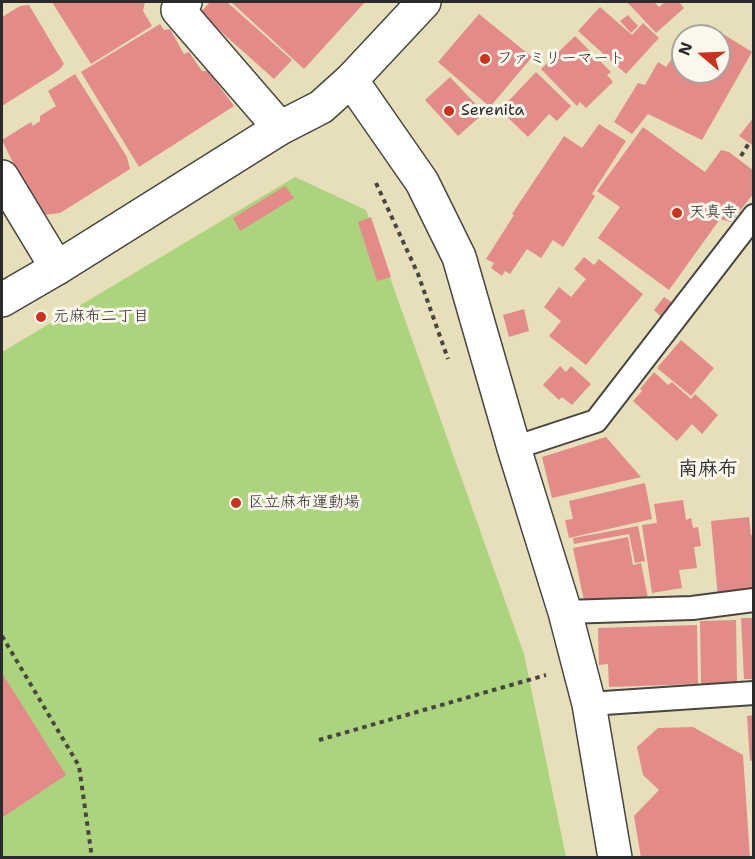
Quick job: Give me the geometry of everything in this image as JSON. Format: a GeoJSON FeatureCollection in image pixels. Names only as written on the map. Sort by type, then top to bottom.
{"type":"FeatureCollection","features":[{"type":"Feature","properties":{"kind":"street"},"geometry":{"type":"LineString","coordinates":[[184,2],[178,10],[280,128]]}},
{"type":"Feature","properties":{"kind":"street"},"geometry":{"type":"LineString","coordinates":[[2,300],[280,128],[321,107],[351,80],[424,2]]}},
{"type":"Feature","properties":{"kind":"street"},"geometry":{"type":"LineString","coordinates":[[351,80],[422,182],[459,257],[514,448],[566,612],[589,704],[615,858]]}},
{"type":"Feature","properties":{"kind":"street"},"geometry":{"type":"LineString","coordinates":[[2,177],[57,268]]}},
{"type":"Feature","properties":{"kind":"lane"},"geometry":{"type":"LineString","coordinates":[[514,448],[596,421],[753,216]]}},
{"type":"Feature","properties":{"kind":"lane"},"geometry":{"type":"LineString","coordinates":[[566,612],[692,608],[753,600]]}},
{"type":"Feature","properties":{"kind":"lane"},"geometry":{"type":"LineString","coordinates":[[589,704],[753,693]]}},
{"type":"Feature","properties":{"kind":"path"},"geometry":{"type":"LineString","coordinates":[[741,156],[749,143]]}},
{"type":"Feature","properties":{"kind":"path"},"geometry":{"type":"LineString","coordinates":[[2,636],[79,766],[92,858]]}},
{"type":"Feature","properties":{"kind":"path"},"geometry":{"type":"LineString","coordinates":[[319,740],[578,666]]}},
{"type":"Feature","properties":{"kind":"green space","name":"区立麻布運動場"},"geometry":{"type":"Polygon","coordinates":[[[295,177],[366,210],[524,654],[566,857],[2,857],[2,352],[295,177]]]}},
{"type":"Feature","properties":{"kind":"building"},"geometry":{"type":"Polygon","coordinates":[[[52,2],[145,2],[143,11],[152,26],[91,64],[52,2]]]}},
{"type":"Feature","properties":{"kind":"building"},"geometry":{"type":"Polygon","coordinates":[[[210,2],[227,2],[292,60],[274,79],[200,13],[210,2]]]}},
{"type":"Feature","properties":{"kind":"building"},"geometry":{"type":"Polygon","coordinates":[[[231,2],[365,2],[304,69],[231,2]]]}},
{"type":"Feature","properties":{"kind":"building"},"geometry":{"type":"Polygon","coordinates":[[[627,2],[654,2],[659,7],[665,2],[679,2],[684,8],[656,33],[627,2]]]}},
{"type":"Feature","properties":{"kind":"building"},"geometry":{"type":"Polygon","coordinates":[[[29,5],[64,64],[59,70],[2,106],[2,17],[20,6],[29,5]]]}},
{"type":"Feature","properties":{"kind":"building"},"geometry":{"type":"Polygon","coordinates":[[[600,7],[632,35],[643,23],[659,38],[626,74],[578,31],[600,7]]]}},
{"type":"Feature","properties":{"kind":"building","name":"ファミリーマート"},"geometry":{"type":"Polygon","coordinates":[[[479,14],[532,57],[490,107],[438,62],[479,14]]]}},
{"type":"Feature","properties":{"kind":"building"},"geometry":{"type":"Polygon","coordinates":[[[628,15],[638,26],[631,33],[620,21],[628,15]]]}},
{"type":"Feature","properties":{"kind":"building"},"geometry":{"type":"Polygon","coordinates":[[[160,24],[164,30],[170,29],[184,54],[189,52],[202,71],[208,71],[234,106],[139,167],[81,72],[160,24]]]}},
{"type":"Feature","properties":{"kind":"building"},"geometry":{"type":"Polygon","coordinates":[[[575,36],[611,72],[607,75],[613,82],[586,108],[580,102],[577,106],[541,69],[575,36]]]}},
{"type":"Feature","properties":{"kind":"building"},"geometry":{"type":"Polygon","coordinates":[[[731,39],[752,52],[702,140],[648,114],[632,134],[614,122],[638,83],[645,85],[658,62],[666,67],[671,60],[671,84],[731,84],[731,39]]]}},
{"type":"Feature","properties":{"kind":"building"},"geometry":{"type":"Polygon","coordinates":[[[536,72],[571,106],[557,121],[549,114],[528,137],[500,110],[536,72]]]}},
{"type":"Feature","properties":{"kind":"building"},"geometry":{"type":"Polygon","coordinates":[[[75,74],[127,157],[130,169],[60,213],[44,215],[17,171],[2,140],[31,122],[33,126],[40,121],[40,116],[56,106],[48,91],[75,74]]]}},
{"type":"Feature","properties":{"kind":"building"},"geometry":{"type":"Polygon","coordinates":[[[450,77],[484,113],[458,136],[425,100],[450,77]]]}},
{"type":"Feature","properties":{"kind":"building"},"geometry":{"type":"Polygon","coordinates":[[[754,117],[754,146],[739,136],[754,117]]]}},
{"type":"Feature","properties":{"kind":"building"},"geometry":{"type":"Polygon","coordinates":[[[599,124],[626,141],[592,194],[595,196],[563,247],[553,240],[541,258],[527,249],[510,274],[505,271],[502,276],[491,268],[494,263],[486,259],[514,215],[512,214],[564,136],[582,148],[599,124]]]}},
{"type":"Feature","properties":{"kind":"building","name":"天真寺"},"geometry":{"type":"Polygon","coordinates":[[[643,127],[705,172],[721,150],[729,152],[754,171],[754,193],[731,222],[720,219],[669,290],[598,238],[620,207],[597,191],[643,127]]]}},
{"type":"Feature","properties":{"kind":"building"},"geometry":{"type":"Polygon","coordinates":[[[285,186],[294,198],[240,231],[233,218],[285,186]]]}},
{"type":"Feature","properties":{"kind":"building"},"geometry":{"type":"Polygon","coordinates":[[[371,217],[391,277],[377,281],[358,222],[371,217]]]}},
{"type":"Feature","properties":{"kind":"building"},"geometry":{"type":"Polygon","coordinates":[[[584,257],[594,265],[599,259],[643,294],[586,365],[549,336],[561,321],[544,307],[559,287],[571,297],[586,279],[574,269],[584,257]]]}},
{"type":"Feature","properties":{"kind":"building"},"geometry":{"type":"Polygon","coordinates":[[[664,297],[673,303],[662,318],[654,310],[664,297]]]}},
{"type":"Feature","properties":{"kind":"building"},"geometry":{"type":"Polygon","coordinates":[[[524,309],[529,331],[509,337],[503,315],[524,309]]]}},
{"type":"Feature","properties":{"kind":"building"},"geometry":{"type":"Polygon","coordinates":[[[681,340],[714,368],[691,396],[657,368],[681,340]]]}},
{"type":"Feature","properties":{"kind":"building"},"geometry":{"type":"Polygon","coordinates":[[[560,366],[566,372],[571,366],[591,384],[572,405],[562,397],[559,400],[543,385],[560,366]]]}},
{"type":"Feature","properties":{"kind":"building"},"geometry":{"type":"Polygon","coordinates":[[[654,372],[668,385],[672,382],[691,399],[695,394],[718,415],[702,434],[692,424],[677,441],[633,401],[654,372]]]}},
{"type":"Feature","properties":{"kind":"building"},"geometry":{"type":"Polygon","coordinates":[[[606,437],[641,477],[552,498],[542,457],[606,437]]]}},
{"type":"Feature","properties":{"kind":"building"},"geometry":{"type":"Polygon","coordinates":[[[645,483],[652,519],[569,538],[565,520],[573,519],[569,501],[645,483]]]}},
{"type":"Feature","properties":{"kind":"building"},"geometry":{"type":"Polygon","coordinates":[[[683,500],[686,520],[691,518],[693,528],[698,527],[701,546],[694,547],[697,568],[679,570],[682,588],[652,593],[642,525],[657,523],[654,504],[683,500]]]}},
{"type":"Feature","properties":{"kind":"building"},"geometry":{"type":"Polygon","coordinates":[[[749,517],[751,535],[754,536],[754,588],[744,589],[741,596],[718,598],[711,521],[749,517]]]}},
{"type":"Feature","properties":{"kind":"building"},"geometry":{"type":"Polygon","coordinates":[[[638,526],[645,561],[635,563],[629,534],[574,544],[573,538],[638,526]]]}},
{"type":"Feature","properties":{"kind":"building"},"geometry":{"type":"Polygon","coordinates":[[[628,537],[633,565],[641,563],[648,598],[586,610],[573,548],[628,537]]]}},
{"type":"Feature","properties":{"kind":"building"},"geometry":{"type":"Polygon","coordinates":[[[741,618],[754,618],[754,679],[744,679],[741,618]]]}},
{"type":"Feature","properties":{"kind":"building"},"geometry":{"type":"Polygon","coordinates":[[[736,620],[737,684],[701,685],[700,621],[736,620]]]}},
{"type":"Feature","properties":{"kind":"building"},"geometry":{"type":"Polygon","coordinates":[[[697,625],[698,684],[609,687],[608,664],[599,665],[598,628],[697,625]]]}},
{"type":"Feature","properties":{"kind":"building"},"geometry":{"type":"Polygon","coordinates":[[[2,673],[66,775],[3,817],[2,815],[2,673]]]}},
{"type":"Feature","properties":{"kind":"building"},"geometry":{"type":"Polygon","coordinates":[[[754,715],[754,760],[750,761],[747,716],[754,715]]]}},
{"type":"Feature","properties":{"kind":"building"},"geometry":{"type":"Polygon","coordinates":[[[693,727],[743,755],[750,858],[641,858],[634,816],[659,790],[643,775],[637,747],[658,728],[693,727]]]}},
{"type":"Feature","properties":{"kind":"place","name":"ファミリーマート"},"geometry":{"type":"Point","coordinates":[485,59]}},
{"type":"Feature","properties":{"kind":"place","name":"Serenita"},"geometry":{"type":"Point","coordinates":[449,111]}},
{"type":"Feature","properties":{"kind":"place","name":"天真寺"},"geometry":{"type":"Point","coordinates":[677,213]}},
{"type":"Feature","properties":{"kind":"place","name":"元麻布二丁目"},"geometry":{"type":"Point","coordinates":[41,317]}},
{"type":"Feature","properties":{"kind":"place","name":"区立麻布運動場"},"geometry":{"type":"Point","coordinates":[236,503]}},
{"type":"Feature","properties":{"kind":"district","name":"南麻布"},"geometry":{"type":"Point","coordinates":[708,470]}}]}
